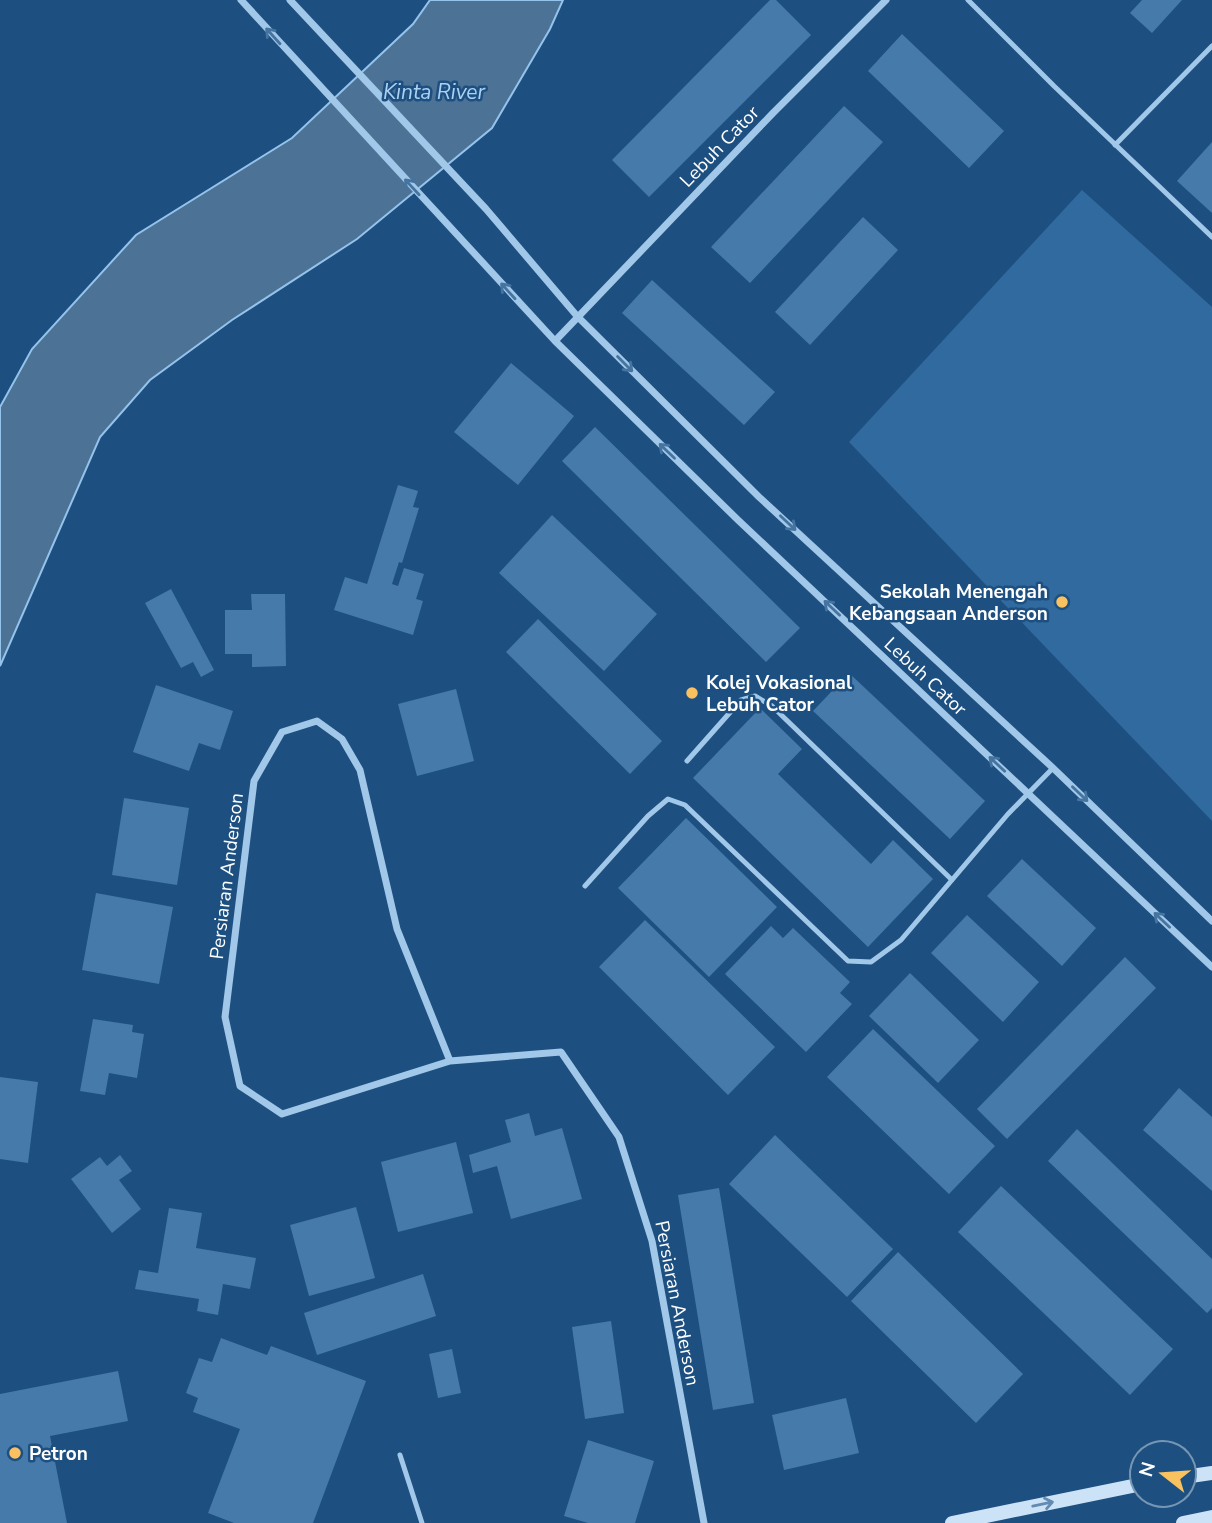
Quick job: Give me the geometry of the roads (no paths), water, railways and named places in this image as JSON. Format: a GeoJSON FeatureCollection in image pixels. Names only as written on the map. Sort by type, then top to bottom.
{"type":"FeatureCollection","features":[{"type":"Feature","properties":{"kind":"main road"},"geometry":{"type":"LineString","coordinates":[[952,1523],[1128,1487]]}},
{"type":"Feature","properties":{"kind":"main road"},"geometry":{"type":"LineString","coordinates":[[1183,1523],[1212,1517]]}},
{"type":"Feature","properties":{"kind":"street"},"geometry":{"type":"LineString","coordinates":[[241,0],[555,341]]}},
{"type":"Feature","properties":{"kind":"street"},"geometry":{"type":"LineString","coordinates":[[290,0],[486,209],[577,316]]}},
{"type":"Feature","properties":{"kind":"street","name":"Lebuh Cator"},"geometry":{"type":"LineString","coordinates":[[886,0],[763,123],[555,341],[738,520],[1212,967]]}},
{"type":"Feature","properties":{"kind":"street","name":"Lebuh Cator"},"geometry":{"type":"LineString","coordinates":[[577,316],[759,497],[1053,768],[1212,921]]}},
{"type":"Feature","properties":{"kind":"street","name":"Persiaran Anderson"},"geometry":{"type":"LineString","coordinates":[[450,1061],[397,929],[360,770],[342,739],[317,721],[282,732],[254,782],[225,1017],[240,1086],[282,1114],[450,1061],[561,1052],[619,1137],[652,1241],[704,1523]]}},
{"type":"Feature","properties":{"kind":"lane"},"geometry":{"type":"LineString","coordinates":[[968,0],[1212,237]]}},
{"type":"Feature","properties":{"kind":"lane"},"geometry":{"type":"LineString","coordinates":[[1115,145],[1212,46]]}},
{"type":"Feature","properties":{"kind":"lane"},"geometry":{"type":"LineString","coordinates":[[687,761],[741,700],[755,696],[772,706],[952,880]]}},
{"type":"Feature","properties":{"kind":"lane"},"geometry":{"type":"LineString","coordinates":[[585,887],[648,816],[668,799],[685,805],[848,961],[871,962],[901,940],[1008,814],[1053,768]]}},
{"type":"Feature","properties":{"kind":"lane"},"geometry":{"type":"LineString","coordinates":[[400,1455],[422,1523]]}},
{"type":"Feature","properties":{"kind":"water","name":"Kinta River"},"geometry":{"type":"Polygon","coordinates":[[[430,0],[563,0],[550,29],[492,128],[357,239],[232,320],[150,380],[100,437],[0,666],[0,407],[32,349],[136,235],[292,138],[413,24],[430,0]]]}},
{"type":"Feature","properties":{"kind":"place","name":"Sekolah Menengah Kebangsaan Anderson"},"geometry":{"type":"Point","coordinates":[1062,602]}},
{"type":"Feature","properties":{"kind":"place","name":"Kolej Vokasional Lebuh Cator"},"geometry":{"type":"Point","coordinates":[692,693]}},
{"type":"Feature","properties":{"kind":"place","name":"Petron"},"geometry":{"type":"Point","coordinates":[15,1453]}}]}
